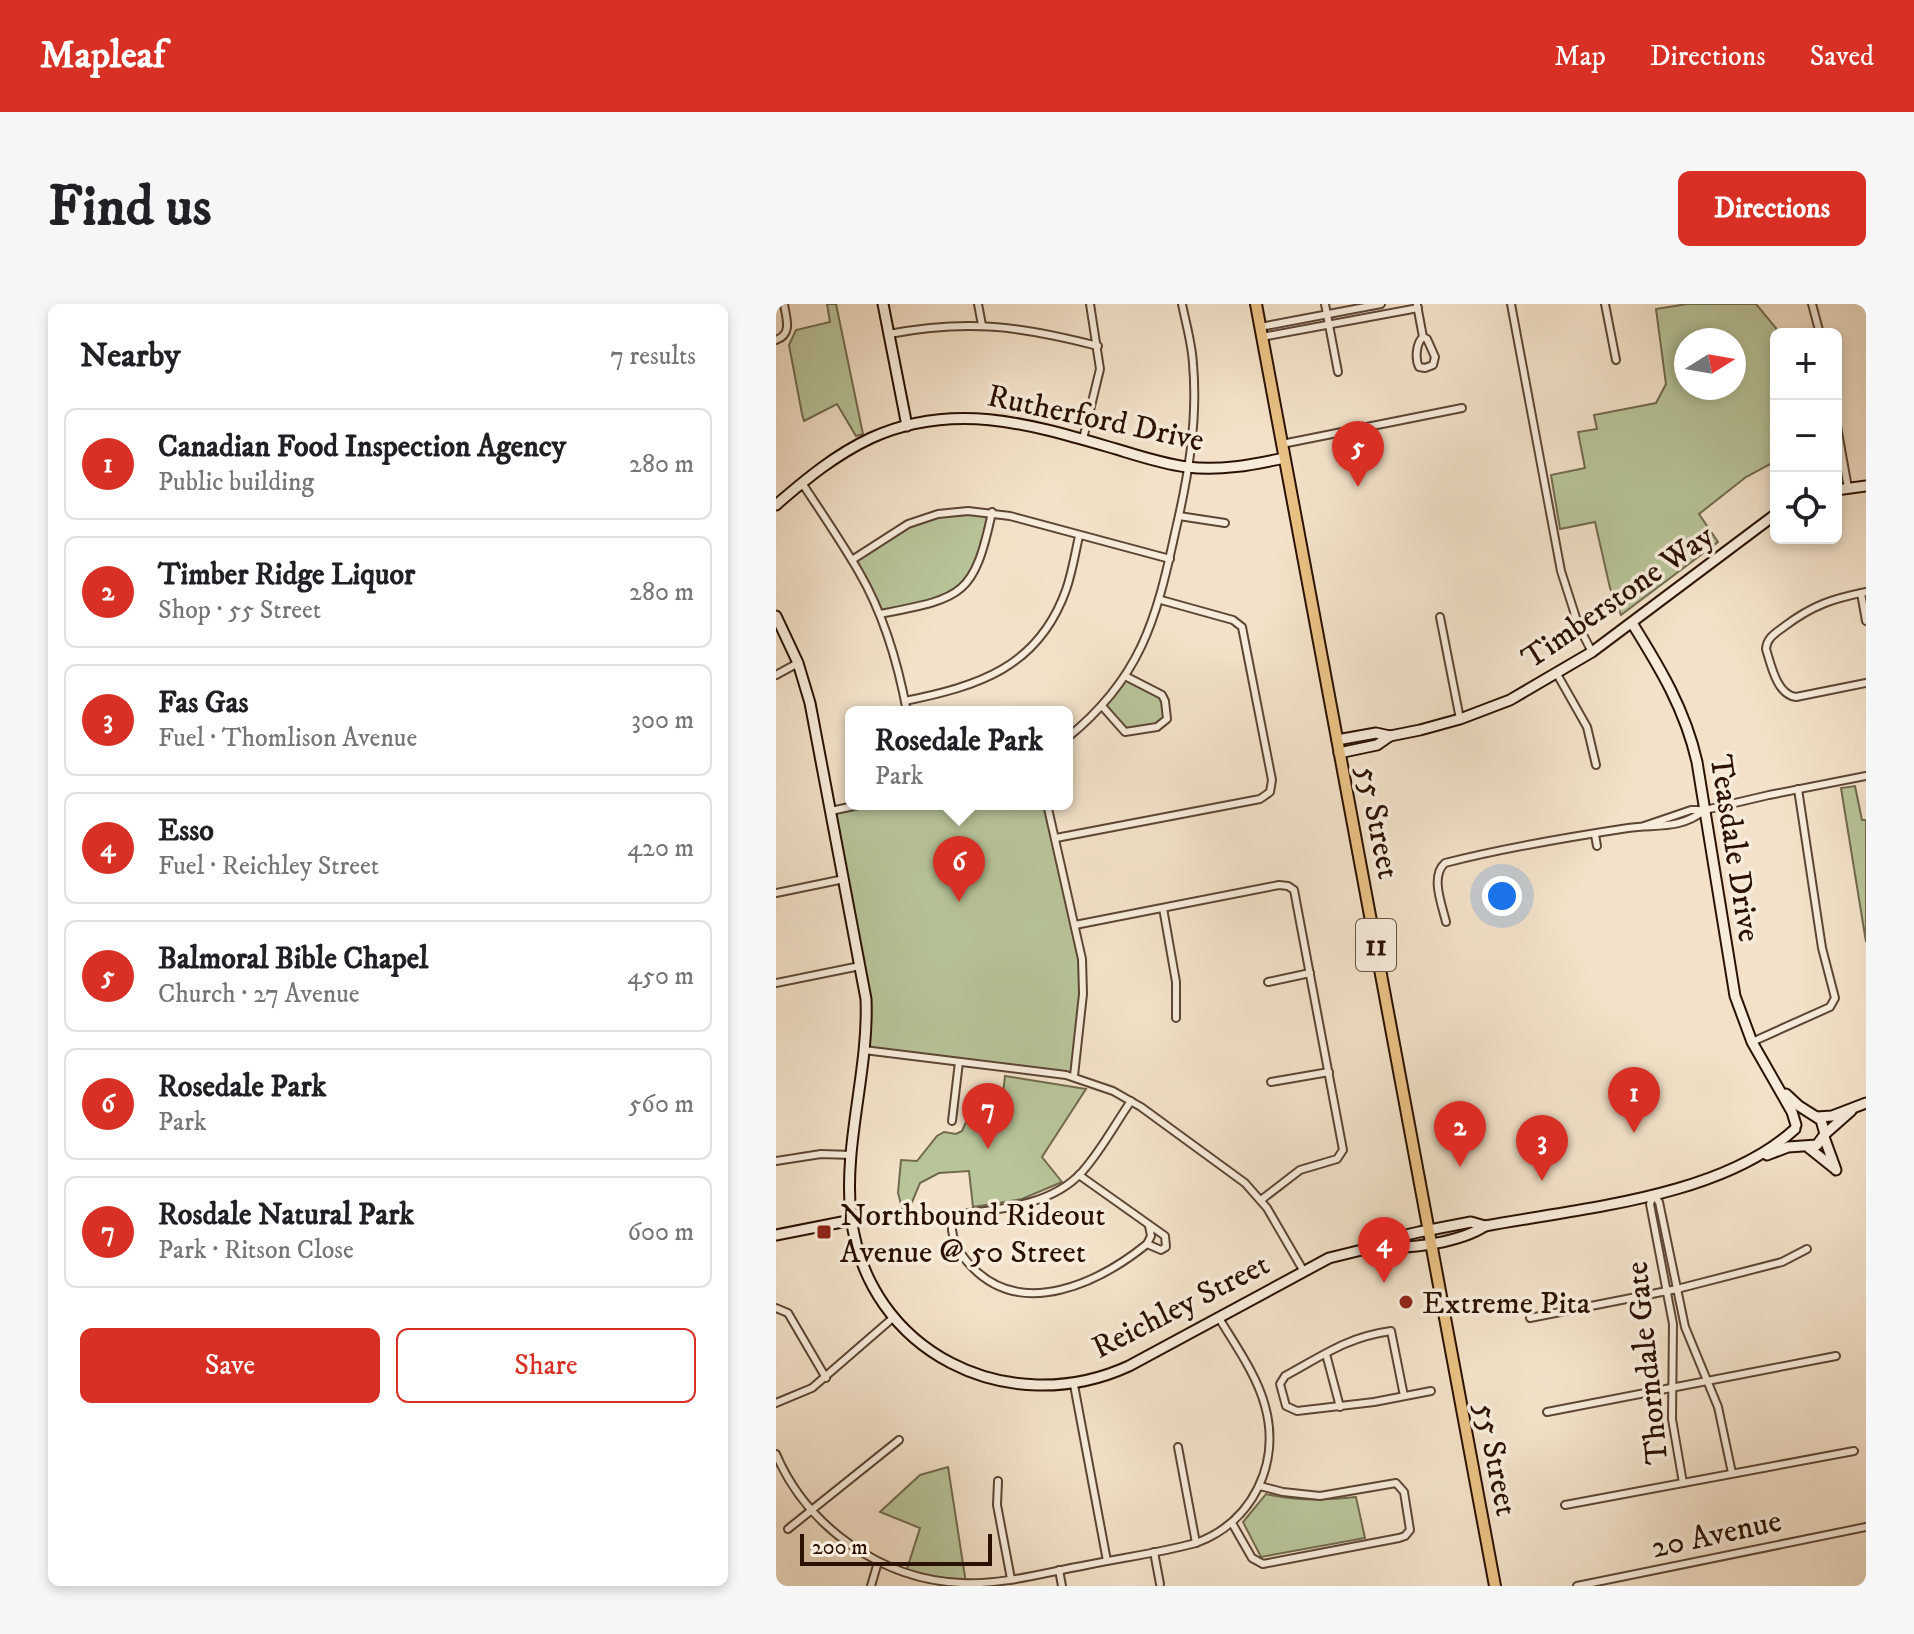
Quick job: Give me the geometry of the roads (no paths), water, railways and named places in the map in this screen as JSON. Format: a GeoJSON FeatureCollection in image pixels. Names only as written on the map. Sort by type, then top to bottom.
{"type":"FeatureCollection","features":[{"type":"Feature","properties":{"kind":"main road","name":"55 Street"},"geometry":{"type":"LineString","coordinates":[[1256,304],[1495,1586]]}},
{"type":"Feature","properties":{"kind":"street"},"geometry":{"type":"LineString","coordinates":[[776,340],[784,336],[788,328],[784,304]]}},
{"type":"Feature","properties":{"kind":"street"},"geometry":{"type":"LineString","coordinates":[[883,304],[907,426]]}},
{"type":"Feature","properties":{"kind":"street"},"geometry":{"type":"LineString","coordinates":[[978,304],[982,325]]}},
{"type":"Feature","properties":{"kind":"street"},"geometry":{"type":"LineString","coordinates":[[1083,439],[1100,377],[1090,304]]}},
{"type":"Feature","properties":{"kind":"street"},"geometry":{"type":"LineString","coordinates":[[1073,733],[1102,706],[1125,676],[1147,638],[1161,600],[1189,467],[1194,375],[1182,304]]}},
{"type":"Feature","properties":{"kind":"street"},"geometry":{"type":"LineString","coordinates":[[1325,304],[1338,372]]}},
{"type":"Feature","properties":{"kind":"street"},"geometry":{"type":"LineString","coordinates":[[1261,332],[1327,314],[1381,304]]}},
{"type":"Feature","properties":{"kind":"street"},"geometry":{"type":"LineString","coordinates":[[1511,304],[1561,571],[1579,627],[1592,652]]}},
{"type":"Feature","properties":{"kind":"street"},"geometry":{"type":"LineString","coordinates":[[1605,304],[1616,360]]}},
{"type":"Feature","properties":{"kind":"street"},"geometry":{"type":"LineString","coordinates":[[1812,304],[1818,328]]}},
{"type":"Feature","properties":{"kind":"street"},"geometry":{"type":"LineString","coordinates":[[1261,332],[1329,325],[1417,306],[1423,337],[1427,339],[1435,358],[1433,365],[1425,368],[1419,367],[1417,359],[1419,341],[1423,337]]}},
{"type":"Feature","properties":{"kind":"street"},"geometry":{"type":"LineString","coordinates":[[889,334],[936,326],[982,325],[1033,330],[1098,346]]}},
{"type":"Feature","properties":{"kind":"street"},"geometry":{"type":"LineString","coordinates":[[1282,444],[1462,408]]}},
{"type":"Feature","properties":{"kind":"street","name":"Rutherford Drive"},"geometry":{"type":"LineString","coordinates":[[776,505],[855,446],[907,426],[949,419],[994,418],[1030,425],[1189,467],[1229,468],[1284,458]]}},
{"type":"Feature","properties":{"kind":"street"},"geometry":{"type":"LineString","coordinates":[[1842,454],[1848,488]]}},
{"type":"Feature","properties":{"kind":"street"},"geometry":{"type":"LineString","coordinates":[[802,483],[852,560],[880,614],[895,658],[906,706]]}},
{"type":"Feature","properties":{"kind":"street"},"geometry":{"type":"LineString","coordinates":[[1842,489],[1866,486]]}},
{"type":"Feature","properties":{"kind":"street"},"geometry":{"type":"LineString","coordinates":[[852,560],[888,535],[918,520],[949,512],[992,512],[1170,559]]}},
{"type":"Feature","properties":{"kind":"street"},"geometry":{"type":"LineString","coordinates":[[880,614],[933,603],[960,590],[981,560],[992,512]]}},
{"type":"Feature","properties":{"kind":"street"},"geometry":{"type":"LineString","coordinates":[[1179,516],[1225,523]]}},
{"type":"Feature","properties":{"kind":"street","name":"Timberstone Way"},"geometry":{"type":"LineString","coordinates":[[1339,753],[1377,745],[1390,736],[1460,719],[1510,700],[1592,652],[1770,519]]}},
{"type":"Feature","properties":{"kind":"street"},"geometry":{"type":"LineString","coordinates":[[905,701],[956,691],[977,683],[1009,665],[1027,650],[1060,605],[1079,536]]}},
{"type":"Feature","properties":{"kind":"street"},"geometry":{"type":"LineString","coordinates":[[1866,621],[1863,592],[1832,599],[1812,607],[1769,638],[1766,649],[1782,691],[1788,696],[1866,683]]}},
{"type":"Feature","properties":{"kind":"street"},"geometry":{"type":"LineString","coordinates":[[1056,838],[1260,799],[1270,792],[1272,780],[1242,627],[1233,620],[1161,600]]}},
{"type":"Feature","properties":{"kind":"street","name":"Reichley Street"},"geometry":{"type":"LineString","coordinates":[[776,616],[798,663],[810,703],[860,966],[866,1014],[850,1187],[852,1220],[869,1278],[894,1317],[928,1350],[979,1376],[1029,1386],[1074,1385],[1129,1366],[1303,1270],[1339,1254],[1382,1245],[1397,1237],[1428,1230],[1471,1222],[1485,1226]]}},
{"type":"Feature","properties":{"kind":"street"},"geometry":{"type":"LineString","coordinates":[[1440,617],[1460,719]]}},
{"type":"Feature","properties":{"kind":"street","name":"Teasdale Drive"},"geometry":{"type":"LineString","coordinates":[[1632,623],[1661,668],[1682,711],[1695,752],[1731,980],[1752,1042],[1792,1112],[1795,1127]]}},
{"type":"Feature","properties":{"kind":"street"},"geometry":{"type":"LineString","coordinates":[[776,675],[798,663]]}},
{"type":"Feature","properties":{"kind":"street"},"geometry":{"type":"LineString","coordinates":[[1557,674],[1587,727],[1596,765]]}},
{"type":"Feature","properties":{"kind":"street"},"geometry":{"type":"LineString","coordinates":[[1102,706],[1125,732],[1157,727],[1165,722],[1167,712],[1162,695],[1125,676]]}},
{"type":"Feature","properties":{"kind":"street","name":"Timberstone Way"},"geometry":{"type":"LineString","coordinates":[[1337,740],[1376,733],[1390,736]]}},
{"type":"Feature","properties":{"kind":"street"},"geometry":{"type":"LineString","coordinates":[[1446,922],[1437,879],[1445,863],[1640,827],[1691,810],[1705,810],[1866,776]]}},
{"type":"Feature","properties":{"kind":"street"},"geometry":{"type":"LineString","coordinates":[[1752,1042],[1830,1007],[1835,998],[1824,958],[1798,789]]}},
{"type":"Feature","properties":{"kind":"street"},"geometry":{"type":"LineString","coordinates":[[831,811],[845,808]]}},
{"type":"Feature","properties":{"kind":"street"},"geometry":{"type":"LineString","coordinates":[[1049,810],[1082,959],[1084,983],[1074,1076]]}},
{"type":"Feature","properties":{"kind":"street"},"geometry":{"type":"LineString","coordinates":[[1595,835],[1597,846]]}},
{"type":"Feature","properties":{"kind":"street"},"geometry":{"type":"LineString","coordinates":[[776,893],[844,879]]}},
{"type":"Feature","properties":{"kind":"street"},"geometry":{"type":"LineString","coordinates":[[1075,925],[1279,885],[1288,886],[1296,896],[1342,1154],[1334,1160],[1300,1170],[1261,1200]]}},
{"type":"Feature","properties":{"kind":"street"},"geometry":{"type":"LineString","coordinates":[[1163,908],[1176,982],[1176,1018]]}},
{"type":"Feature","properties":{"kind":"street"},"geometry":{"type":"LineString","coordinates":[[776,983],[860,966]]}},
{"type":"Feature","properties":{"kind":"street"},"geometry":{"type":"LineString","coordinates":[[1268,982],[1310,973]]}},
{"type":"Feature","properties":{"kind":"street"},"geometry":{"type":"LineString","coordinates":[[864,1050],[1074,1076],[1131,1101],[1234,1173],[1261,1200],[1303,1270]]}},
{"type":"Feature","properties":{"kind":"street"},"geometry":{"type":"LineString","coordinates":[[952,1121],[959,1062]]}},
{"type":"Feature","properties":{"kind":"street"},"geometry":{"type":"LineString","coordinates":[[1271,1082],[1329,1072]]}},
{"type":"Feature","properties":{"kind":"street","name":"Teasdale Drive"},"geometry":{"type":"LineString","coordinates":[[1778,1086],[1814,1116]]}},
{"type":"Feature","properties":{"kind":"street"},"geometry":{"type":"LineString","coordinates":[[1131,1101],[1079,1175],[1057,1191],[1035,1201],[958,1216],[952,1222],[952,1232],[969,1264],[996,1285],[1017,1292],[1037,1293],[1088,1282],[1147,1244],[1151,1236],[1149,1226]]}},
{"type":"Feature","properties":{"kind":"street"},"geometry":{"type":"LineString","coordinates":[[1756,1159],[1800,1120],[1832,1116],[1862,1105]]}},
{"type":"Feature","properties":{"kind":"street"},"geometry":{"type":"LineString","coordinates":[[1485,1226],[1653,1195],[1756,1159],[1817,1145],[1862,1105]]}},
{"type":"Feature","properties":{"kind":"street"},"geometry":{"type":"LineString","coordinates":[[1795,1127],[1796,1139],[1838,1173],[1823,1123],[1814,1116]]}},
{"type":"Feature","properties":{"kind":"street"},"geometry":{"type":"LineString","coordinates":[[776,1161],[821,1154],[853,1155]]}},
{"type":"Feature","properties":{"kind":"street"},"geometry":{"type":"LineString","coordinates":[[1079,1175],[1165,1236],[1167,1243],[1161,1250],[1147,1244]]}},
{"type":"Feature","properties":{"kind":"street","name":"Thorndale Gate"},"geometry":{"type":"LineString","coordinates":[[1653,1195],[1659,1202],[1687,1336],[1721,1417],[1732,1473]]}},
{"type":"Feature","properties":{"kind":"street","name":"Thorndale Gate"},"geometry":{"type":"LineString","coordinates":[[1653,1195],[1650,1204],[1674,1338],[1672,1427],[1683,1483]]}},
{"type":"Feature","properties":{"kind":"street"},"geometry":{"type":"LineString","coordinates":[[776,1235],[852,1220]]}},
{"type":"Feature","properties":{"kind":"street","name":"Reichley Street"},"geometry":{"type":"LineString","coordinates":[[1382,1245],[1396,1248],[1431,1243],[1473,1234],[1485,1226]]}},
{"type":"Feature","properties":{"kind":"street"},"geometry":{"type":"LineString","coordinates":[[1658,1244],[1668,1242]]}},
{"type":"Feature","properties":{"kind":"street"},"geometry":{"type":"LineString","coordinates":[[1530,1318],[1677,1289],[1782,1262],[1807,1249]]}},
{"type":"Feature","properties":{"kind":"street"},"geometry":{"type":"LineString","coordinates":[[776,1308],[788,1313],[826,1378]]}},
{"type":"Feature","properties":{"kind":"street"},"geometry":{"type":"LineString","coordinates":[[776,1403],[805,1392],[826,1378],[894,1317]]}},
{"type":"Feature","properties":{"kind":"street"},"geometry":{"type":"LineString","coordinates":[[1219,1318],[1274,1400],[1294,1411],[1340,1407],[1431,1391]]}},
{"type":"Feature","properties":{"kind":"street"},"geometry":{"type":"LineString","coordinates":[[776,1454],[792,1484],[812,1511],[844,1540],[878,1562],[920,1577],[966,1585],[1196,1543],[1232,1523],[1260,1486],[1270,1446],[1274,1400],[1282,1378],[1340,1344],[1365,1335],[1391,1331],[1404,1396]]}},
{"type":"Feature","properties":{"kind":"street"},"geometry":{"type":"LineString","coordinates":[[1674,1338],[1687,1336]]}},
{"type":"Feature","properties":{"kind":"street"},"geometry":{"type":"LineString","coordinates":[[1326,1354],[1340,1407]]}},
{"type":"Feature","properties":{"kind":"street"},"geometry":{"type":"LineString","coordinates":[[1547,1412],[1836,1356]]}},
{"type":"Feature","properties":{"kind":"street"},"geometry":{"type":"LineString","coordinates":[[1074,1385],[1107,1561]]}},
{"type":"Feature","properties":{"kind":"street"},"geometry":{"type":"LineString","coordinates":[[788,1529],[899,1440]]}},
{"type":"Feature","properties":{"kind":"street"},"geometry":{"type":"LineString","coordinates":[[1178,1447],[1196,1543]]}},
{"type":"Feature","properties":{"kind":"street"},"geometry":{"type":"LineString","coordinates":[[1565,1505],[1854,1451]]}},
{"type":"Feature","properties":{"kind":"street"},"geometry":{"type":"LineString","coordinates":[[998,1481],[997,1505],[1011,1579]]}},
{"type":"Feature","properties":{"kind":"street"},"geometry":{"type":"LineString","coordinates":[[1232,1523],[1252,1558],[1263,1564],[1399,1538],[1410,1530],[1404,1492],[1396,1483],[1320,1496],[1260,1486]]}},
{"type":"Feature","properties":{"kind":"street","name":"20 Avenue"},"geometry":{"type":"LineString","coordinates":[[1577,1586],[1866,1527]]}},
{"type":"Feature","properties":{"kind":"street"},"geometry":{"type":"LineString","coordinates":[[1154,1552],[1160,1584]]}},
{"type":"Feature","properties":{"kind":"street"},"geometry":{"type":"LineString","coordinates":[[871,1586],[878,1562]]}},
{"type":"Feature","properties":{"kind":"street"},"geometry":{"type":"LineString","coordinates":[[1059,1570],[1062,1586]]}},
{"type":"Feature","properties":{"kind":"place","name":"Balmoral Bible Chapel"},"geometry":{"type":"Point","coordinates":[1358,487]}},
{"type":"Feature","properties":{"kind":"place","name":"Rosedale Park"},"geometry":{"type":"Point","coordinates":[959,902]}},
{"type":"Feature","properties":{"kind":"place","name":"Canadian Food Inspection Agency"},"geometry":{"type":"Point","coordinates":[1634,1133]}},
{"type":"Feature","properties":{"kind":"place","name":"Rosdale Natural Park"},"geometry":{"type":"Point","coordinates":[988,1149]}},
{"type":"Feature","properties":{"kind":"place","name":"Timber Ridge Liquor"},"geometry":{"type":"Point","coordinates":[1460,1167]}},
{"type":"Feature","properties":{"kind":"place","name":"Fas Gas"},"geometry":{"type":"Point","coordinates":[1542,1181]}},
{"type":"Feature","properties":{"kind":"place","name":"Northbound Rideout Avenue @ 50 Street"},"geometry":{"type":"Point","coordinates":[824,1232]}},
{"type":"Feature","properties":{"kind":"place","name":"Esso"},"geometry":{"type":"Point","coordinates":[1384,1283]}},
{"type":"Feature","properties":{"kind":"place","name":"Extreme Pita"},"geometry":{"type":"Point","coordinates":[1406,1302]}}]}
